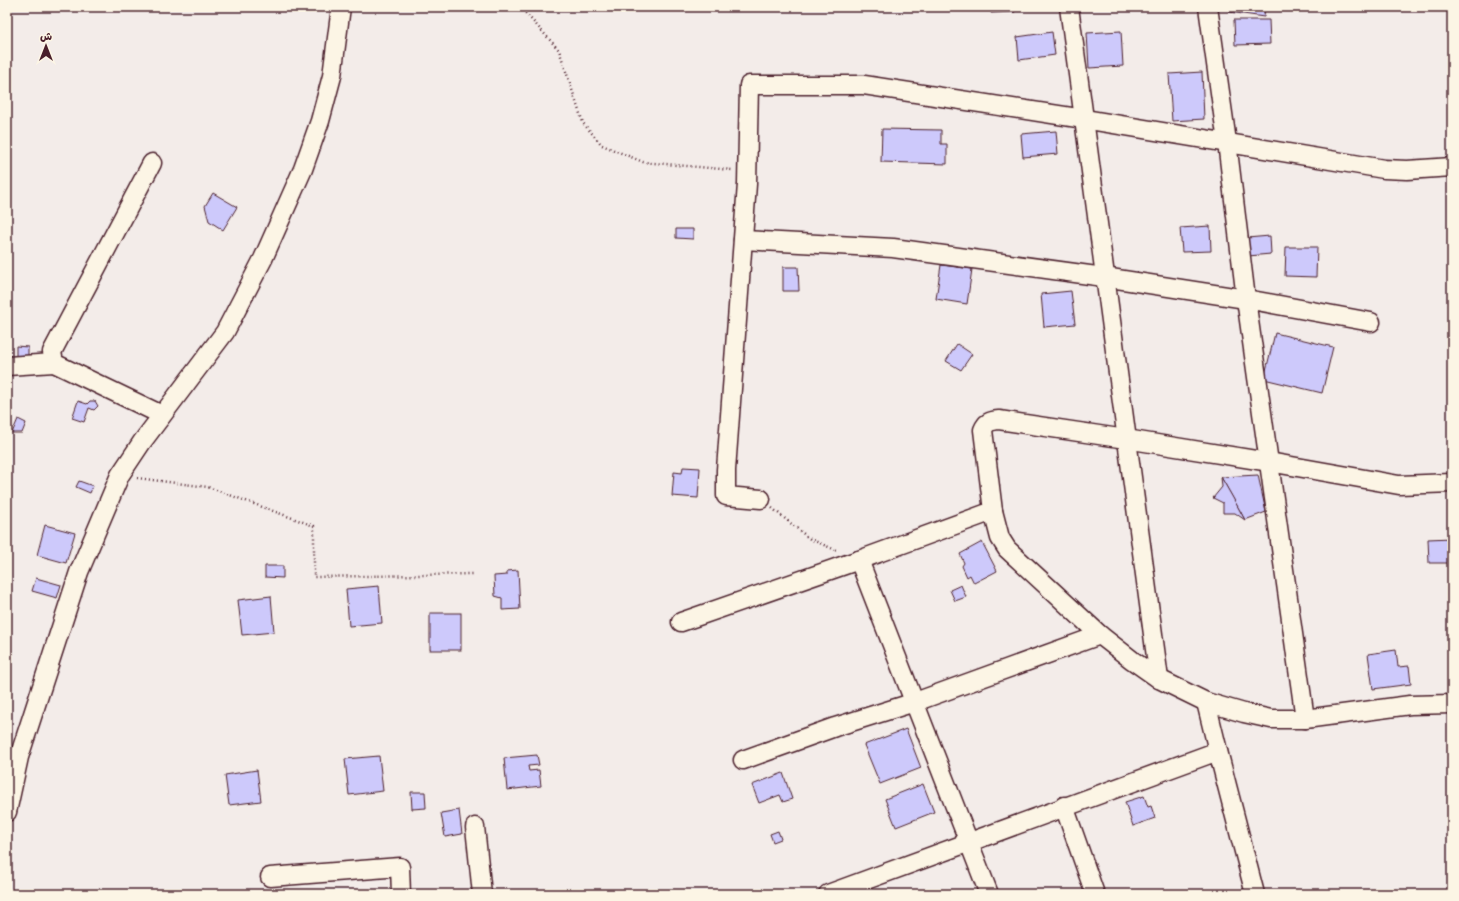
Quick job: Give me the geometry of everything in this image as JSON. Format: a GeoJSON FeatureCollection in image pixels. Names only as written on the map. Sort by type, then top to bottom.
{"type":"FeatureCollection","features":[{"type":"Feature","properties":{"kind":"street"},"geometry":{"type":"LineString","coordinates":[[7,812],[19,757],[79,572],[120,475],[142,442],[225,332],[263,259],[300,176],[320,121],[332,76],[341,7]]}},
{"type":"Feature","properties":{"kind":"street"},"geometry":{"type":"LineString","coordinates":[[1070,7],[1104,277],[1159,678]]}},
{"type":"Feature","properties":{"kind":"street"},"geometry":{"type":"LineString","coordinates":[[1208,7],[1227,142],[1246,299],[1305,719]]}},
{"type":"Feature","properties":{"kind":"street"},"geometry":{"type":"LineString","coordinates":[[761,499],[726,496],[726,470],[747,184],[749,84],[864,85],[1227,142],[1384,169],[1407,170],[1452,167]]}},
{"type":"Feature","properties":{"kind":"street"},"geometry":{"type":"LineString","coordinates":[[54,363],[52,352],[152,163]]}},
{"type":"Feature","properties":{"kind":"street"},"geometry":{"type":"LineString","coordinates":[[743,240],[893,248],[1104,277],[1246,299],[1371,322]]}},
{"type":"Feature","properties":{"kind":"street"},"geometry":{"type":"LineString","coordinates":[[7,366],[54,363],[162,415]]}},
{"type":"Feature","properties":{"kind":"street"},"geometry":{"type":"LineString","coordinates":[[1452,483],[1399,485],[1126,438],[999,420],[990,421],[985,424],[982,430],[993,511],[1000,538],[1007,549],[1100,635],[1132,660],[1159,678],[1206,702],[1244,713],[1271,718],[1305,719],[1410,705],[1452,704]]}},
{"type":"Feature","properties":{"kind":"street"},"geometry":{"type":"LineString","coordinates":[[681,622],[993,511]]}},
{"type":"Feature","properties":{"kind":"street"},"geometry":{"type":"LineString","coordinates":[[858,560],[915,702],[968,843],[989,894]]}},
{"type":"Feature","properties":{"kind":"street"},"geometry":{"type":"LineString","coordinates":[[743,760],[834,727],[915,702],[1100,635]]}},
{"type":"Feature","properties":{"kind":"street"},"geometry":{"type":"LineString","coordinates":[[1206,702],[1255,894]]}},
{"type":"Feature","properties":{"kind":"street"},"geometry":{"type":"LineString","coordinates":[[828,894],[1064,806],[1218,751]]}},
{"type":"Feature","properties":{"kind":"street"},"geometry":{"type":"LineString","coordinates":[[1064,806],[1095,894]]}},
{"type":"Feature","properties":{"kind":"street"},"geometry":{"type":"LineString","coordinates":[[475,827],[482,894]]}},
{"type":"Feature","properties":{"kind":"street"},"geometry":{"type":"LineString","coordinates":[[270,877],[400,867],[401,894]]}},
{"type":"Feature","properties":{"kind":"path"},"geometry":{"type":"LineString","coordinates":[[520,7],[559,50],[583,123],[602,145],[643,162],[736,170],[747,184]]}},
{"type":"Feature","properties":{"kind":"path"},"geometry":{"type":"LineString","coordinates":[[120,475],[208,487],[314,526],[314,577],[473,574]]}},
{"type":"Feature","properties":{"kind":"path"},"geometry":{"type":"LineString","coordinates":[[761,499],[810,539],[858,560]]}},
{"type":"Feature","properties":{"kind":"building"},"geometry":{"type":"Polygon","coordinates":[[[991,7],[1014,7],[1015,12],[991,13],[991,7]]]}},
{"type":"Feature","properties":{"kind":"building"},"geometry":{"type":"Polygon","coordinates":[[[1230,7],[1265,7],[1264,17],[1229,12],[1230,7]]]}},
{"type":"Feature","properties":{"kind":"building"},"geometry":{"type":"Polygon","coordinates":[[[1234,20],[1269,20],[1270,44],[1235,45],[1234,20]]]}},
{"type":"Feature","properties":{"kind":"building"},"geometry":{"type":"Polygon","coordinates":[[[1121,31],[1123,66],[1089,68],[1087,33],[1121,31]]]}},
{"type":"Feature","properties":{"kind":"building"},"geometry":{"type":"Polygon","coordinates":[[[1052,32],[1055,55],[1019,60],[1017,37],[1052,32]]]}},
{"type":"Feature","properties":{"kind":"building"},"geometry":{"type":"Polygon","coordinates":[[[1202,72],[1204,119],[1172,121],[1169,74],[1202,72]]]}},
{"type":"Feature","properties":{"kind":"building"},"geometry":{"type":"Polygon","coordinates":[[[882,129],[941,130],[941,144],[947,144],[947,164],[881,162],[882,129]]]}},
{"type":"Feature","properties":{"kind":"building"},"geometry":{"type":"Polygon","coordinates":[[[1056,131],[1058,154],[1023,157],[1021,134],[1056,131]]]}},
{"type":"Feature","properties":{"kind":"building"},"geometry":{"type":"Polygon","coordinates":[[[213,193],[237,207],[223,230],[209,221],[205,206],[213,193]]]}},
{"type":"Feature","properties":{"kind":"building"},"geometry":{"type":"Polygon","coordinates":[[[1210,226],[1211,251],[1182,252],[1180,228],[1210,226]]]}},
{"type":"Feature","properties":{"kind":"building"},"geometry":{"type":"Polygon","coordinates":[[[676,229],[693,229],[693,239],[676,238],[676,229]]]}},
{"type":"Feature","properties":{"kind":"building"},"geometry":{"type":"Polygon","coordinates":[[[1270,236],[1271,254],[1248,256],[1247,238],[1270,236]]]}},
{"type":"Feature","properties":{"kind":"building"},"geometry":{"type":"Polygon","coordinates":[[[1286,247],[1317,247],[1316,277],[1285,276],[1286,247]]]}},
{"type":"Feature","properties":{"kind":"building"},"geometry":{"type":"Polygon","coordinates":[[[941,265],[972,269],[967,304],[936,299],[941,265]]]}},
{"type":"Feature","properties":{"kind":"building"},"geometry":{"type":"Polygon","coordinates":[[[783,267],[798,267],[799,291],[783,291],[783,267]]]}},
{"type":"Feature","properties":{"kind":"building"},"geometry":{"type":"Polygon","coordinates":[[[1071,291],[1075,324],[1044,327],[1041,294],[1071,291]]]}},
{"type":"Feature","properties":{"kind":"building"},"geometry":{"type":"Polygon","coordinates":[[[1275,333],[1333,347],[1322,393],[1264,379],[1275,333]]]}},
{"type":"Feature","properties":{"kind":"building"},"geometry":{"type":"Polygon","coordinates":[[[957,344],[972,354],[961,370],[946,361],[957,344]]]}},
{"type":"Feature","properties":{"kind":"building"},"geometry":{"type":"Polygon","coordinates":[[[16,346],[28,347],[28,356],[16,356],[16,346]]]}},
{"type":"Feature","properties":{"kind":"building"},"geometry":{"type":"Polygon","coordinates":[[[78,401],[87,404],[90,401],[95,401],[98,406],[94,410],[89,408],[84,422],[72,418],[78,401]]]}},
{"type":"Feature","properties":{"kind":"building"},"geometry":{"type":"Polygon","coordinates":[[[18,419],[26,423],[22,433],[12,433],[18,419]]]}},
{"type":"Feature","properties":{"kind":"building"},"geometry":{"type":"Polygon","coordinates":[[[683,467],[700,468],[698,498],[672,496],[674,472],[682,473],[683,467]]]}},
{"type":"Feature","properties":{"kind":"building"},"geometry":{"type":"Polygon","coordinates":[[[1258,475],[1266,512],[1245,520],[1221,477],[1258,475]]]}},
{"type":"Feature","properties":{"kind":"building"},"geometry":{"type":"Polygon","coordinates":[[[1221,477],[1245,520],[1235,513],[1223,513],[1223,503],[1213,498],[1222,487],[1221,477]]]}},
{"type":"Feature","properties":{"kind":"building"},"geometry":{"type":"Polygon","coordinates":[[[79,481],[93,486],[90,493],[76,487],[79,481]]]}},
{"type":"Feature","properties":{"kind":"building"},"geometry":{"type":"Polygon","coordinates":[[[45,525],[75,533],[66,563],[37,555],[45,525]]]}},
{"type":"Feature","properties":{"kind":"building"},"geometry":{"type":"Polygon","coordinates":[[[1452,538],[1452,563],[1429,563],[1428,539],[1452,538]]]}},
{"type":"Feature","properties":{"kind":"building"},"geometry":{"type":"Polygon","coordinates":[[[982,542],[997,571],[974,583],[970,575],[967,577],[962,566],[964,563],[960,554],[982,542]]]}},
{"type":"Feature","properties":{"kind":"building"},"geometry":{"type":"Polygon","coordinates":[[[265,566],[283,566],[283,578],[265,577],[265,566]]]}},
{"type":"Feature","properties":{"kind":"building"},"geometry":{"type":"Polygon","coordinates":[[[518,570],[520,609],[502,610],[502,598],[495,596],[494,576],[507,575],[507,571],[518,570]]]}},
{"type":"Feature","properties":{"kind":"building"},"geometry":{"type":"Polygon","coordinates":[[[36,578],[61,585],[57,598],[32,591],[36,578]]]}},
{"type":"Feature","properties":{"kind":"building"},"geometry":{"type":"Polygon","coordinates":[[[961,585],[966,597],[955,601],[950,590],[961,585]]]}},
{"type":"Feature","properties":{"kind":"building"},"geometry":{"type":"Polygon","coordinates":[[[379,586],[382,623],[349,626],[346,589],[379,586]]]}},
{"type":"Feature","properties":{"kind":"building"},"geometry":{"type":"Polygon","coordinates":[[[271,596],[274,632],[242,635],[238,600],[271,596]]]}},
{"type":"Feature","properties":{"kind":"building"},"geometry":{"type":"Polygon","coordinates":[[[430,613],[461,613],[461,650],[430,650],[430,613]]]}},
{"type":"Feature","properties":{"kind":"building"},"geometry":{"type":"Polygon","coordinates":[[[1396,650],[1398,667],[1409,666],[1411,684],[1373,689],[1368,654],[1396,650]]]}},
{"type":"Feature","properties":{"kind":"building"},"geometry":{"type":"Polygon","coordinates":[[[906,729],[921,768],[880,784],[864,745],[906,729]]]}},
{"type":"Feature","properties":{"kind":"building"},"geometry":{"type":"Polygon","coordinates":[[[537,755],[539,765],[528,766],[529,771],[539,770],[541,786],[507,790],[504,758],[537,755]]]}},
{"type":"Feature","properties":{"kind":"building"},"geometry":{"type":"Polygon","coordinates":[[[379,756],[383,791],[349,795],[345,759],[379,756]]]}},
{"type":"Feature","properties":{"kind":"building"},"geometry":{"type":"Polygon","coordinates":[[[257,770],[261,801],[229,805],[225,775],[257,770]]]}},
{"type":"Feature","properties":{"kind":"building"},"geometry":{"type":"Polygon","coordinates":[[[783,773],[792,799],[783,802],[780,795],[759,803],[752,785],[783,773]]]}},
{"type":"Feature","properties":{"kind":"building"},"geometry":{"type":"Polygon","coordinates":[[[923,784],[934,812],[896,827],[885,799],[923,784]]]}},
{"type":"Feature","properties":{"kind":"building"},"geometry":{"type":"Polygon","coordinates":[[[411,792],[425,792],[426,808],[412,809],[411,792]]]}},
{"type":"Feature","properties":{"kind":"building"},"geometry":{"type":"Polygon","coordinates":[[[1144,796],[1148,807],[1151,806],[1155,818],[1133,826],[1125,802],[1144,796]]]}},
{"type":"Feature","properties":{"kind":"building"},"geometry":{"type":"Polygon","coordinates":[[[459,810],[462,834],[445,837],[441,813],[459,810]]]}},
{"type":"Feature","properties":{"kind":"building"},"geometry":{"type":"Polygon","coordinates":[[[778,831],[781,839],[773,842],[770,834],[778,831]]]}}]}
